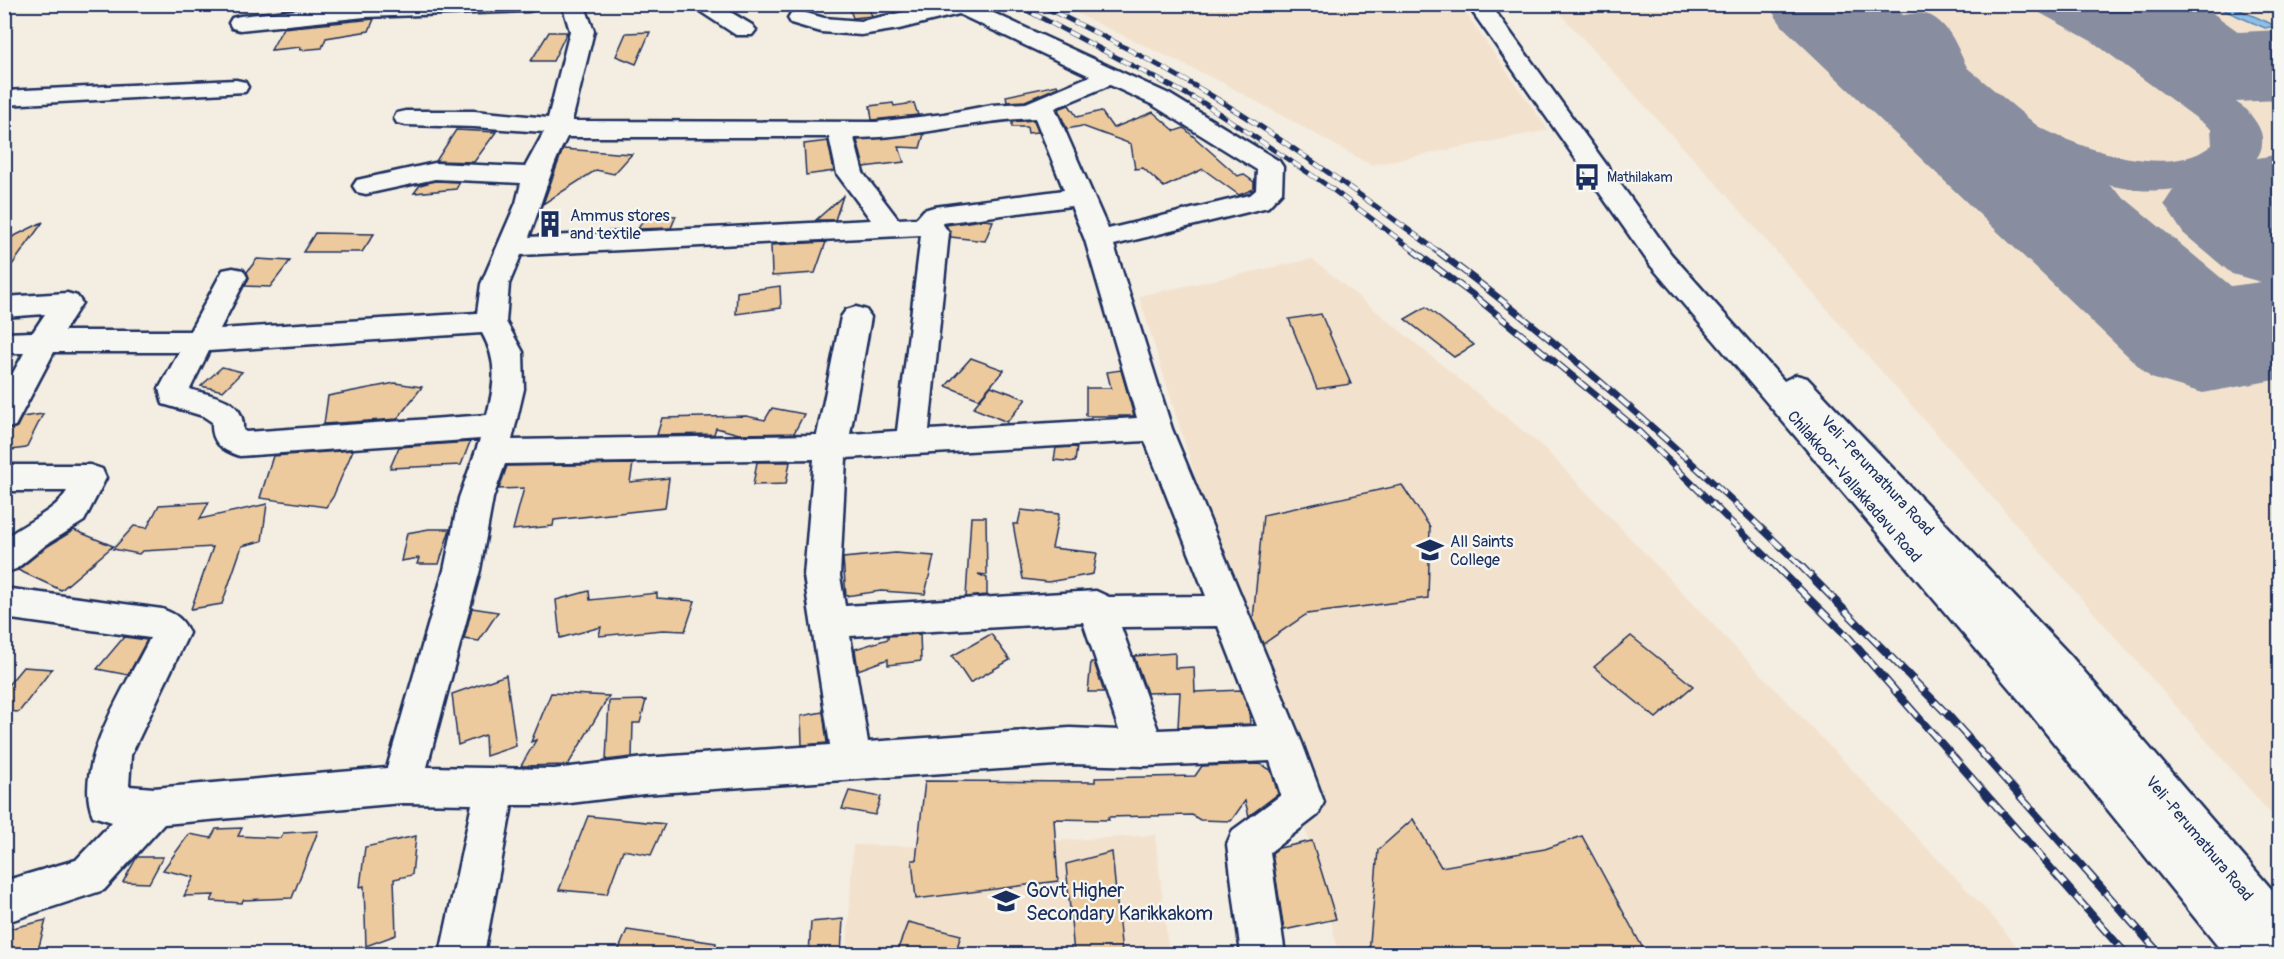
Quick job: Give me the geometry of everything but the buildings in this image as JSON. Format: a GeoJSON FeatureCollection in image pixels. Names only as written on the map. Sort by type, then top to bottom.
{"type":"FeatureCollection","features":[{"type":"Feature","properties":{"kind":"street"},"geometry":{"type":"LineString","coordinates":[[240,23],[365,10],[528,4]]}},
{"type":"Feature","properties":{"kind":"street"},"geometry":{"type":"LineString","coordinates":[[402,785],[462,570],[476,498],[497,439],[509,389],[508,352],[491,322],[495,284],[529,202],[536,176],[559,128],[582,31],[573,4]]}},
{"type":"Feature","properties":{"kind":"street"},"geometry":{"type":"LineString","coordinates":[[700,4],[744,30]]}},
{"type":"Feature","properties":{"kind":"street","name":"Chilakkoor-Vallakkadavu Road"},"geometry":{"type":"LineString","coordinates":[[1478,4],[1661,260],[2034,690],[2251,954]]}},
{"type":"Feature","properties":{"kind":"street","name":"Veli -Perumathura Road"},"geometry":{"type":"LineString","coordinates":[[1492,4],[1665,238],[1795,385],[2056,665],[2280,933]]}},
{"type":"Feature","properties":{"kind":"street"},"geometry":{"type":"LineString","coordinates":[[799,18],[841,30],[918,19],[958,6],[1160,99],[1270,166],[1269,192],[1259,201],[1099,240]]}},
{"type":"Feature","properties":{"kind":"street"},"geometry":{"type":"LineString","coordinates":[[406,118],[474,118],[559,128],[876,130],[944,122],[992,112],[1035,108],[1110,76]]}},
{"type":"Feature","properties":{"kind":"street"},"geometry":{"type":"LineString","coordinates":[[4,98],[129,90],[236,87]]}},
{"type":"Feature","properties":{"kind":"street"},"geometry":{"type":"LineString","coordinates":[[1035,108],[1044,110],[1048,116],[1099,240],[1156,429],[1305,802],[1248,844],[1263,954]]}},
{"type":"Feature","properties":{"kind":"street"},"geometry":{"type":"LineString","coordinates":[[840,131],[850,174],[882,214],[888,228]]}},
{"type":"Feature","properties":{"kind":"street"},"geometry":{"type":"LineString","coordinates":[[366,186],[435,171],[536,176]]}},
{"type":"Feature","properties":{"kind":"street"},"geometry":{"type":"LineString","coordinates":[[925,226],[933,216],[1080,196]]}},
{"type":"Feature","properties":{"kind":"street"},"geometry":{"type":"LineString","coordinates":[[510,247],[925,226],[933,228],[935,233],[912,443]]}},
{"type":"Feature","properties":{"kind":"street"},"geometry":{"type":"LineString","coordinates":[[233,277],[174,389],[174,396],[214,408],[228,417],[227,435],[240,444],[497,439],[831,447],[1156,429]]}},
{"type":"Feature","properties":{"kind":"street"},"geometry":{"type":"LineString","coordinates":[[4,307],[67,303],[42,342],[37,359],[4,418]]}},
{"type":"Feature","properties":{"kind":"street"},"geometry":{"type":"LineString","coordinates":[[852,763],[822,576],[831,447],[856,317]]}},
{"type":"Feature","properties":{"kind":"street"},"geometry":{"type":"LineString","coordinates":[[4,343],[199,341],[491,322]]}},
{"type":"Feature","properties":{"kind":"street"},"geometry":{"type":"LineString","coordinates":[[4,478],[90,478],[72,512],[35,534],[4,560]]}},
{"type":"Feature","properties":{"kind":"street"},"geometry":{"type":"LineString","coordinates":[[4,603],[162,624],[171,633],[112,754],[107,803],[154,807],[402,785],[554,787],[644,776],[1070,746],[1145,748],[1283,743]]}},
{"type":"Feature","properties":{"kind":"street"},"geometry":{"type":"LineString","coordinates":[[831,622],[1089,604],[1096,606],[1145,748]]}},
{"type":"Feature","properties":{"kind":"street"},"geometry":{"type":"LineString","coordinates":[[1098,612],[1230,611]]}},
{"type":"Feature","properties":{"kind":"street"},"geometry":{"type":"LineString","coordinates":[[462,954],[496,785]]}},
{"type":"Feature","properties":{"kind":"street"},"geometry":{"type":"LineString","coordinates":[[4,902],[90,876],[154,807]]}},
{"type":"Feature","properties":{"kind":"shaded area"},"geometry":{"type":"Polygon","coordinates":[[[1059,5],[1460,5],[1548,130],[1371,165],[1225,84],[1059,5]]]}},
{"type":"Feature","properties":{"kind":"shaded area"},"geometry":{"type":"Polygon","coordinates":[[[1552,5],[2279,5],[2279,823],[1714,181],[1552,5]]]}},
{"type":"Feature","properties":{"kind":"shaded area","name":"All Saints College"},"geometry":{"type":"Polygon","coordinates":[[[1312,259],[1544,448],[1992,916],[2023,954],[1339,954],[1321,880],[1139,296],[1312,259]]]}},
{"type":"Feature","properties":{"kind":"shaded area","name":"Govt Higher Secondary Karikkakom"},"geometry":{"type":"Polygon","coordinates":[[[1155,835],[1169,954],[847,954],[853,845],[950,847],[1155,835]]]}},
{"type":"Feature","properties":{"kind":"water"},"geometry":{"type":"Polygon","coordinates":[[[2212,5],[2229,5],[2276,26],[2265,28],[2212,5]]]}},
{"type":"Feature","properties":{"kind":"taxiway"},"geometry":{"type":"LineString","coordinates":[[1917,26],[1933,41],[1947,73],[1970,103],[1994,122],[2025,140],[2061,155],[2100,167],[2138,174],[2175,175],[2208,168],[2235,153],[2237,136],[2230,120],[2109,32],[2056,4]]}},
{"type":"Feature","properties":{"kind":"runway"},"geometry":{"type":"LineString","coordinates":[[1822,4],[2203,342],[2280,329]]}},
{"type":"Feature","properties":{"kind":"runway"},"geometry":{"type":"LineString","coordinates":[[2126,4],[2214,68],[2280,65]]}},
{"type":"Feature","properties":{"kind":"runway"},"geometry":{"type":"LineString","coordinates":[[2280,195],[2230,204],[2280,243]]}},
{"type":"Feature","properties":{"kind":"railway"},"geometry":{"type":"LineString","coordinates":[[1015,4],[1205,104],[1328,186],[1416,252]]}},
{"type":"Feature","properties":{"kind":"railway"},"geometry":{"type":"LineString","coordinates":[[1038,4],[1144,58],[1237,111],[1439,252]]}},
{"type":"Feature","properties":{"kind":"railway"},"geometry":{"type":"LineString","coordinates":[[1414,251],[1477,298],[1633,426],[1777,567]]}},
{"type":"Feature","properties":{"kind":"railway"},"geometry":{"type":"LineString","coordinates":[[1437,251],[1579,363],[1714,484],[1802,567]]}},
{"type":"Feature","properties":{"kind":"railway"},"geometry":{"type":"LineString","coordinates":[[1775,565],[1847,636],[2126,954]]}},
{"type":"Feature","properties":{"kind":"railway"},"geometry":{"type":"LineString","coordinates":[[1802,567],[1947,714],[2160,954]]}},
{"type":"Feature","properties":{"kind":"place","name":"Mathilakam"},"geometry":{"type":"Point","coordinates":[1587,177]}},
{"type":"Feature","properties":{"kind":"place","name":"Ammus stores and textile"},"geometry":{"type":"Point","coordinates":[550,224]}},
{"type":"Feature","properties":{"kind":"place","name":"All Saints College"},"geometry":{"type":"Point","coordinates":[1430,550]}},
{"type":"Feature","properties":{"kind":"place","name":"Govt Higher Secondary Karikkakom"},"geometry":{"type":"Point","coordinates":[1006,901]}}]}
